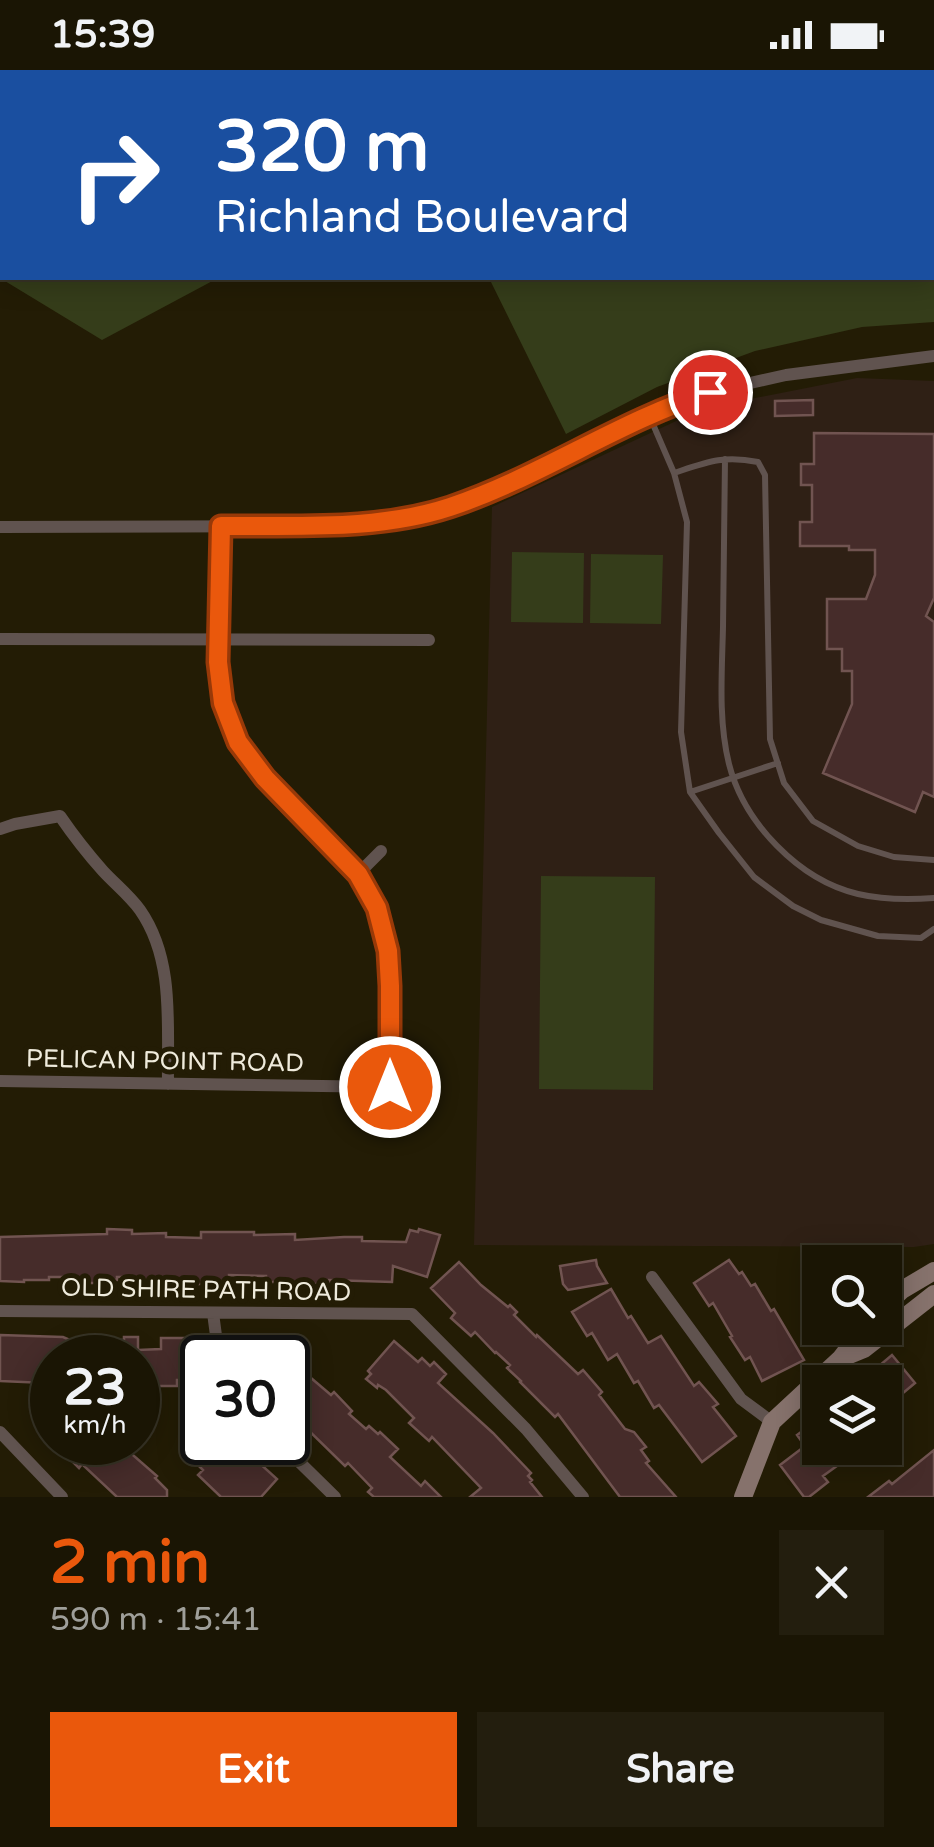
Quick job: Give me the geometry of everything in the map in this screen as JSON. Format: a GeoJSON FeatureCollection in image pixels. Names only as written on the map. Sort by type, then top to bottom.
{"type":"FeatureCollection","features":[{"type":"Feature","properties":{"kind":"street"},"geometry":{"type":"LineString","coordinates":[[0,527],[353,524],[400,518],[448,508],[502,486],[692,398],[809,371],[934,356]]}},
{"type":"Feature","properties":{"kind":"street"},"geometry":{"type":"LineString","coordinates":[[864,366],[934,366]]}},
{"type":"Feature","properties":{"kind":"street"},"geometry":{"type":"LineString","coordinates":[[221,526],[218,662],[223,703],[238,742],[265,778],[358,874],[381,852]]}},
{"type":"Feature","properties":{"kind":"street"},"geometry":{"type":"LineString","coordinates":[[0,639],[429,640]]}},
{"type":"Feature","properties":{"kind":"street"},"geometry":{"type":"LineString","coordinates":[[0,830],[60,816],[82,847],[139,909],[154,935],[164,969],[168,1084]]}},
{"type":"Feature","properties":{"kind":"street","name":"PELICAN POINT ROAD"},"geometry":{"type":"LineString","coordinates":[[0,1081],[390,1087],[388,951],[377,908],[358,874]]}},
{"type":"Feature","properties":{"kind":"street"},"geometry":{"type":"LineString","coordinates":[[902,1290],[934,1271]]}},
{"type":"Feature","properties":{"kind":"street"},"geometry":{"type":"LineString","coordinates":[[652,1278],[741,1399],[772,1422]]}},
{"type":"Feature","properties":{"kind":"street"},"geometry":{"type":"LineString","coordinates":[[842,1358],[864,1349],[934,1294]]}},
{"type":"Feature","properties":{"kind":"street","name":"OLD SHIRE PATH ROAD"},"geometry":{"type":"LineString","coordinates":[[0,1311],[412,1314],[526,1429],[583,1497]]}},
{"type":"Feature","properties":{"kind":"street"},"geometry":{"type":"LineString","coordinates":[[213,1313],[216,1335]]}},
{"type":"Feature","properties":{"kind":"street"},"geometry":{"type":"LineString","coordinates":[[744,1497],[772,1422],[852,1345]]}},
{"type":"Feature","properties":{"kind":"street"},"geometry":{"type":"LineString","coordinates":[[0,1432],[62,1497]]}},
{"type":"Feature","properties":{"kind":"street"},"geometry":{"type":"LineString","coordinates":[[302,1465],[335,1497]]}},
{"type":"Feature","properties":{"kind":"street"},"geometry":{"type":"LineString","coordinates":[[40,1497],[50,1486]]}},
{"type":"Feature","properties":{"kind":"lane"},"geometry":{"type":"LineString","coordinates":[[649,415],[674,473],[687,522],[682,732],[690,792],[754,876],[792,906],[821,920],[878,936],[921,938],[934,929]]}},
{"type":"Feature","properties":{"kind":"lane"},"geometry":{"type":"LineString","coordinates":[[674,473],[734,457],[758,462],[765,475],[770,739],[784,783],[813,821],[858,846],[894,857],[934,860]]}},
{"type":"Feature","properties":{"kind":"lane"},"geometry":{"type":"LineString","coordinates":[[726,459],[722,708],[729,764],[744,801],[772,844],[813,875],[854,894],[898,900],[934,898]]}},
{"type":"Feature","properties":{"kind":"lane"},"geometry":{"type":"LineString","coordinates":[[690,792],[778,763]]}},
{"type":"Feature","properties":{"kind":"shaded area"},"geometry":{"type":"Polygon","coordinates":[[[857,378],[934,381],[934,1244],[474,1245],[492,507],[704,408],[857,378]]]}},
{"type":"Feature","properties":{"kind":"green space"},"geometry":{"type":"Polygon","coordinates":[[[3,280],[214,280],[102,340],[3,280]]]}},
{"type":"Feature","properties":{"kind":"green space"},"geometry":{"type":"Polygon","coordinates":[[[490,280],[934,280],[934,322],[862,327],[755,351],[657,387],[566,434],[490,280]]]}},
{"type":"Feature","properties":{"kind":"green space"},"geometry":{"type":"Polygon","coordinates":[[[512,552],[584,553],[583,623],[511,622],[512,552]]]}},
{"type":"Feature","properties":{"kind":"green space"},"geometry":{"type":"Polygon","coordinates":[[[591,554],[663,555],[661,624],[590,623],[591,554]]]}},
{"type":"Feature","properties":{"kind":"green space"},"geometry":{"type":"Polygon","coordinates":[[[541,876],[655,877],[653,1090],[539,1089],[541,876]]]}},
{"type":"Feature","properties":{"kind":"building"},"geometry":{"type":"Polygon","coordinates":[[[813,400],[813,415],[775,416],[775,401],[813,400]]]}},
{"type":"Feature","properties":{"kind":"building"},"geometry":{"type":"Polygon","coordinates":[[[814,433],[934,434],[934,598],[926,616],[934,622],[934,797],[923,792],[915,812],[823,773],[852,704],[852,671],[842,671],[842,649],[827,649],[827,599],[866,599],[875,575],[875,550],[800,546],[800,522],[812,522],[812,485],[801,485],[801,464],[814,464],[814,433]]]}},
{"type":"Feature","properties":{"kind":"building"},"geometry":{"type":"Polygon","coordinates":[[[107,1229],[132,1230],[132,1234],[166,1233],[166,1237],[201,1238],[201,1232],[254,1232],[295,1234],[295,1240],[362,1237],[362,1241],[406,1242],[410,1230],[440,1235],[427,1277],[393,1266],[392,1282],[329,1280],[329,1284],[300,1284],[266,1282],[266,1276],[229,1275],[229,1284],[173,1284],[173,1280],[140,1277],[99,1279],[99,1283],[70,1283],[70,1277],[0,1281],[0,1237],[107,1234],[107,1229]]]}},
{"type":"Feature","properties":{"kind":"building"},"geometry":{"type":"Polygon","coordinates":[[[596,1260],[607,1283],[568,1290],[560,1266],[596,1260]]]}},
{"type":"Feature","properties":{"kind":"building"},"geometry":{"type":"Polygon","coordinates":[[[729,1260],[751,1286],[755,1284],[771,1311],[774,1309],[804,1360],[762,1381],[750,1357],[745,1360],[730,1337],[713,1303],[709,1306],[694,1283],[729,1260]]]}},
{"type":"Feature","properties":{"kind":"building"},"geometry":{"type":"Polygon","coordinates":[[[459,1262],[481,1285],[510,1305],[517,1312],[514,1315],[578,1374],[583,1370],[625,1429],[634,1432],[646,1447],[641,1450],[649,1461],[646,1463],[676,1497],[620,1497],[558,1414],[555,1417],[475,1332],[471,1336],[451,1318],[455,1313],[431,1288],[459,1262]]]}},
{"type":"Feature","properties":{"kind":"building"},"geometry":{"type":"Polygon","coordinates":[[[611,1289],[648,1343],[661,1336],[694,1386],[699,1382],[718,1404],[713,1407],[736,1436],[702,1462],[659,1405],[654,1408],[638,1381],[634,1383],[617,1354],[608,1360],[592,1333],[587,1336],[572,1312],[611,1289]]]}},
{"type":"Feature","properties":{"kind":"building"},"geometry":{"type":"Polygon","coordinates":[[[0,1335],[30,1336],[30,1382],[0,1381],[0,1335]]]}},
{"type":"Feature","properties":{"kind":"building"},"geometry":{"type":"Polygon","coordinates":[[[161,1338],[180,1338],[177,1386],[160,1386],[161,1338]]]}},
{"type":"Feature","properties":{"kind":"building"},"geometry":{"type":"Polygon","coordinates":[[[394,1341],[418,1362],[422,1358],[430,1366],[434,1362],[446,1374],[438,1383],[531,1473],[530,1482],[542,1497],[470,1497],[481,1488],[432,1437],[429,1441],[409,1423],[414,1418],[386,1390],[366,1379],[371,1374],[368,1371],[394,1341]]]}},
{"type":"Feature","properties":{"kind":"building"},"geometry":{"type":"Polygon","coordinates":[[[892,1355],[900,1365],[880,1365],[892,1355]]]}},
{"type":"Feature","properties":{"kind":"building"},"geometry":{"type":"Polygon","coordinates":[[[902,1367],[915,1383],[902,1394],[902,1367]]]}},
{"type":"Feature","properties":{"kind":"building"},"geometry":{"type":"Polygon","coordinates":[[[310,1377],[331,1395],[334,1392],[352,1411],[349,1414],[366,1429],[369,1426],[380,1432],[398,1449],[390,1457],[421,1486],[425,1481],[441,1497],[374,1497],[368,1492],[372,1488],[348,1463],[345,1466],[310,1432],[310,1377]]]}},
{"type":"Feature","properties":{"kind":"building"},"geometry":{"type":"Polygon","coordinates":[[[802,1448],[802,1465],[838,1465],[823,1476],[828,1482],[804,1497],[780,1465],[802,1448]]]}},
{"type":"Feature","properties":{"kind":"building"},"geometry":{"type":"Polygon","coordinates":[[[934,1450],[934,1497],[868,1497],[889,1481],[892,1484],[934,1450]]]}},
{"type":"Feature","properties":{"kind":"building"},"geometry":{"type":"Polygon","coordinates":[[[83,1465],[144,1465],[167,1490],[167,1497],[117,1497],[83,1465]]]}},
{"type":"Feature","properties":{"kind":"building"},"geometry":{"type":"Polygon","coordinates":[[[198,1465],[261,1465],[277,1479],[261,1497],[221,1497],[198,1475],[203,1470],[198,1465]]]}},
{"type":"Feature","properties":{"kind":"route"},"geometry":{"type":"LineString","coordinates":[[390,1087],[388,951],[377,908],[358,874],[265,778],[238,742],[223,703],[218,662],[221,526],[353,524],[448,508],[649,415],[710,392]]}}]}
